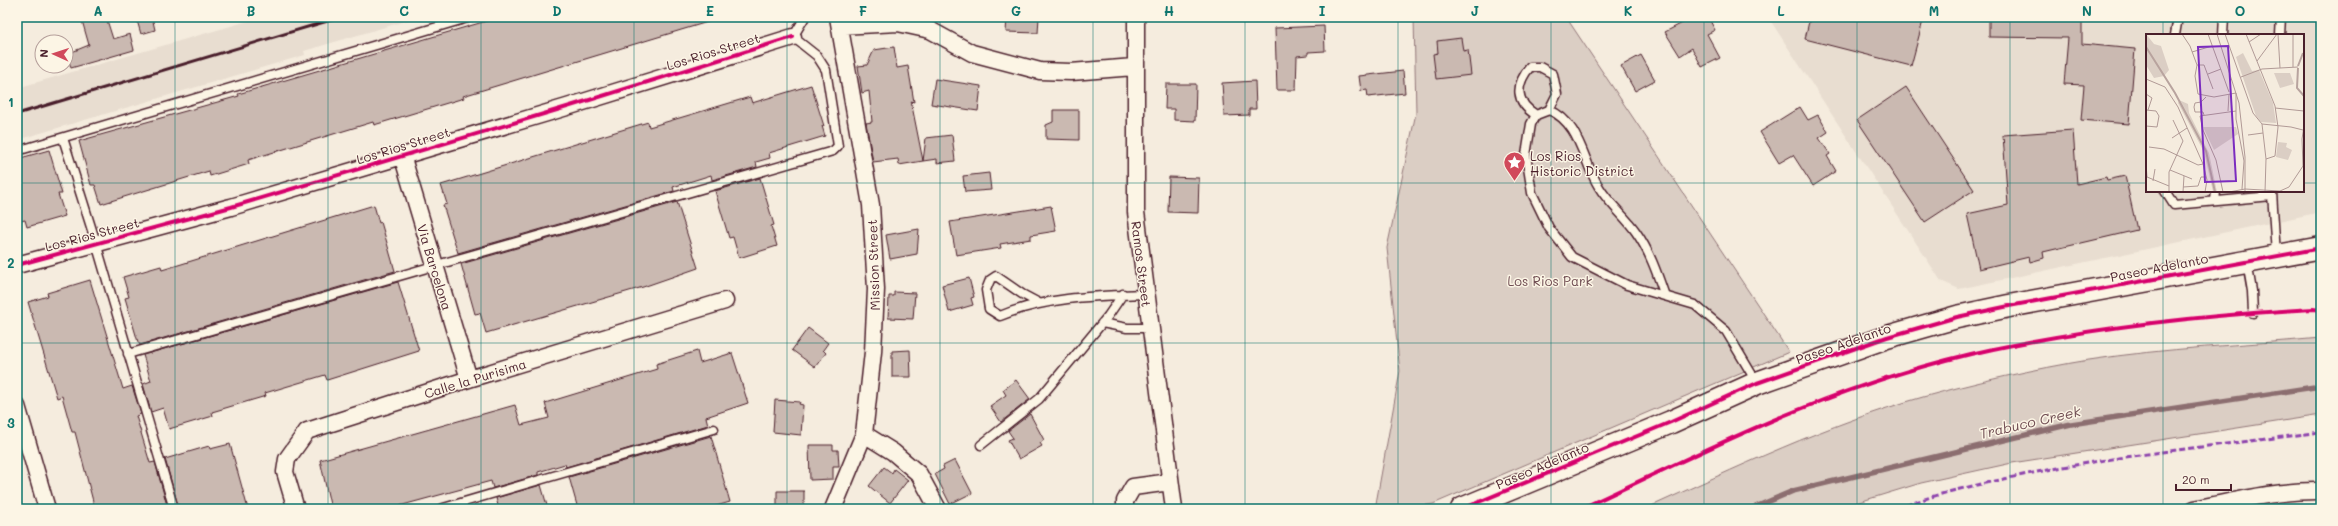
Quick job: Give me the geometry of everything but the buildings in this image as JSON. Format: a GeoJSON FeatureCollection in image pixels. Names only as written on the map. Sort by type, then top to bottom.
{"type":"FeatureCollection","features":[{"type":"Feature","properties":{"kind":"street","name":"Ramos Street"},"geometry":{"type":"LineString","coordinates":[[1136,17],[1134,67],[1136,212],[1145,294],[1174,509]]}},
{"type":"Feature","properties":{"kind":"street"},"geometry":{"type":"LineString","coordinates":[[839,22],[898,23],[930,30],[972,53],[1040,71],[1071,72],[1134,67]]}},
{"type":"Feature","properties":{"kind":"street","name":"Mission Street"},"geometry":{"type":"LineString","coordinates":[[833,509],[864,434],[873,352],[876,289],[871,205],[839,22]]}},
{"type":"Feature","properties":{"kind":"street","name":"Los Rios Street"},"geometry":{"type":"LineString","coordinates":[[17,265],[231,206],[574,105],[793,37]]}},
{"type":"Feature","properties":{"kind":"street","name":"Via Barcelona"},"geometry":{"type":"LineString","coordinates":[[402,155],[469,379]]}},
{"type":"Feature","properties":{"kind":"street","name":"Paseo Adelanto"},"geometry":{"type":"LineString","coordinates":[[1462,509],[1671,422],[1757,383],[1887,337],[1957,317],[2247,260],[2321,248]]}},
{"type":"Feature","properties":{"kind":"street","name":"Calle la Purisima"},"geometry":{"type":"LineString","coordinates":[[296,509],[286,472],[287,459],[307,432],[469,379],[725,301]]}},
{"type":"Feature","properties":{"kind":"street"},"geometry":{"type":"LineString","coordinates":[[17,406],[47,509]]}},
{"type":"Feature","properties":{"kind":"street"},"geometry":{"type":"LineString","coordinates":[[864,434],[893,452],[919,474],[938,509]]}},
{"type":"Feature","properties":{"kind":"street"},"geometry":{"type":"LineString","coordinates":[[1125,509],[1125,501],[1133,487],[1170,482]]}},
{"type":"Feature","properties":{"kind":"street"},"geometry":{"type":"LineString","coordinates":[[2194,509],[2247,504],[2308,491],[2321,491]]}},
{"type":"Feature","properties":{"kind":"lane"},"geometry":{"type":"LineString","coordinates":[[17,151],[471,17]]}},
{"type":"Feature","properties":{"kind":"lane"},"geometry":{"type":"LineString","coordinates":[[128,354],[435,264],[833,151],[838,146],[826,70],[817,56],[793,37],[805,17]]}},
{"type":"Feature","properties":{"kind":"lane"},"geometry":{"type":"LineString","coordinates":[[2175,34],[2178,17]]}},
{"type":"Feature","properties":{"kind":"lane"},"geometry":{"type":"LineString","coordinates":[[2223,34],[2224,17]]}},
{"type":"Feature","properties":{"kind":"lane"},"geometry":{"type":"LineString","coordinates":[[2280,34],[2281,17]]}},
{"type":"Feature","properties":{"kind":"lane"},"geometry":{"type":"LineString","coordinates":[[1536,115],[1526,109],[1519,96],[1521,78],[1530,67],[1540,67],[1553,74],[1557,94],[1549,110],[1536,115],[1531,124],[1526,155],[1532,193],[1549,228],[1572,257],[1627,285],[1695,305],[1726,331],[1757,383]]}},
{"type":"Feature","properties":{"kind":"lane"},"geometry":{"type":"LineString","coordinates":[[1549,110],[1559,114],[1575,134],[1599,187],[1636,232],[1653,261],[1665,296]]}},
{"type":"Feature","properties":{"kind":"lane"},"geometry":{"type":"LineString","coordinates":[[63,138],[96,243],[174,509]]}},
{"type":"Feature","properties":{"kind":"lane"},"geometry":{"type":"LineString","coordinates":[[2166,192],[2174,205],[2215,202],[2272,194],[2276,255]]}},
{"type":"Feature","properties":{"kind":"lane"},"geometry":{"type":"LineString","coordinates":[[2215,202],[2216,192]]}},
{"type":"Feature","properties":{"kind":"lane"},"geometry":{"type":"LineString","coordinates":[[2247,260],[2252,291],[2253,313]]}},
{"type":"Feature","properties":{"kind":"lane"},"geometry":{"type":"LineString","coordinates":[[1039,303],[1022,294],[996,276],[990,280],[986,290],[989,309],[1000,316],[1039,303],[1092,296],[1145,294]]}},
{"type":"Feature","properties":{"kind":"lane"},"geometry":{"type":"LineString","coordinates":[[981,445],[1039,399],[1102,323],[1123,294]]}},
{"type":"Feature","properties":{"kind":"lane"},"geometry":{"type":"LineString","coordinates":[[1102,323],[1127,328],[1150,328]]}},
{"type":"Feature","properties":{"kind":"lane"},"geometry":{"type":"LineString","coordinates":[[440,509],[714,429]]}},
{"type":"Feature","properties":{"kind":"shaded area"},"geometry":{"type":"Polygon","coordinates":[[[262,17],[419,17],[304,51],[305,55],[17,140],[17,88],[65,74],[74,74],[74,71],[262,17]]]}},
{"type":"Feature","properties":{"kind":"shaded area"},"geometry":{"type":"Polygon","coordinates":[[[1768,17],[2321,17],[2321,212],[1959,289],[1941,281],[1768,17]]]}},
{"type":"Feature","properties":{"kind":"green space","name":"Los Rios Park"},"geometry":{"type":"Polygon","coordinates":[[[1414,17],[1566,17],[1789,352],[1433,504],[1403,509],[1375,509],[1400,371],[1387,248],[1416,113],[1414,17]]]}},
{"type":"Feature","properties":{"kind":"green space"},"geometry":{"type":"Polygon","coordinates":[[[2321,338],[2321,415],[2012,463],[1921,483],[1836,509],[1645,509],[1817,433],[1887,408],[1964,386],[2047,367],[2118,356],[2321,338]]]}},
{"type":"Feature","properties":{"kind":"waterway","name":"Trabuco Creek"},"geometry":{"type":"LineString","coordinates":[[1751,509],[1793,491],[2071,424],[2321,386]]}},
{"type":"Feature","properties":{"kind":"railway"},"geometry":{"type":"LineString","coordinates":[[17,114],[341,17]]}},
{"type":"Feature","properties":{"kind":"marked path"},"geometry":{"type":"LineString","coordinates":[[1898,509],[1953,491],[2048,470],[2126,457],[2321,432]]}},
{"type":"Feature","properties":{"kind":"cycle path"},"geometry":{"type":"LineString","coordinates":[[17,265],[231,207],[567,107],[793,37]]}},
{"type":"Feature","properties":{"kind":"cycle path"},"geometry":{"type":"LineString","coordinates":[[1462,509],[1671,422],[1757,383],[1887,337],[1957,317],[2009,306],[2321,248]]}},
{"type":"Feature","properties":{"kind":"cycle path"},"geometry":{"type":"LineString","coordinates":[[1580,509],[1715,445],[1770,421],[1870,383],[1943,361],[2032,341],[2112,328],[2192,318],[2313,309],[2321,310]]}},
{"type":"Feature","properties":{"kind":"place","name":"Los Rios Historic District"},"geometry":{"type":"Point","coordinates":[1515,182]}}]}
